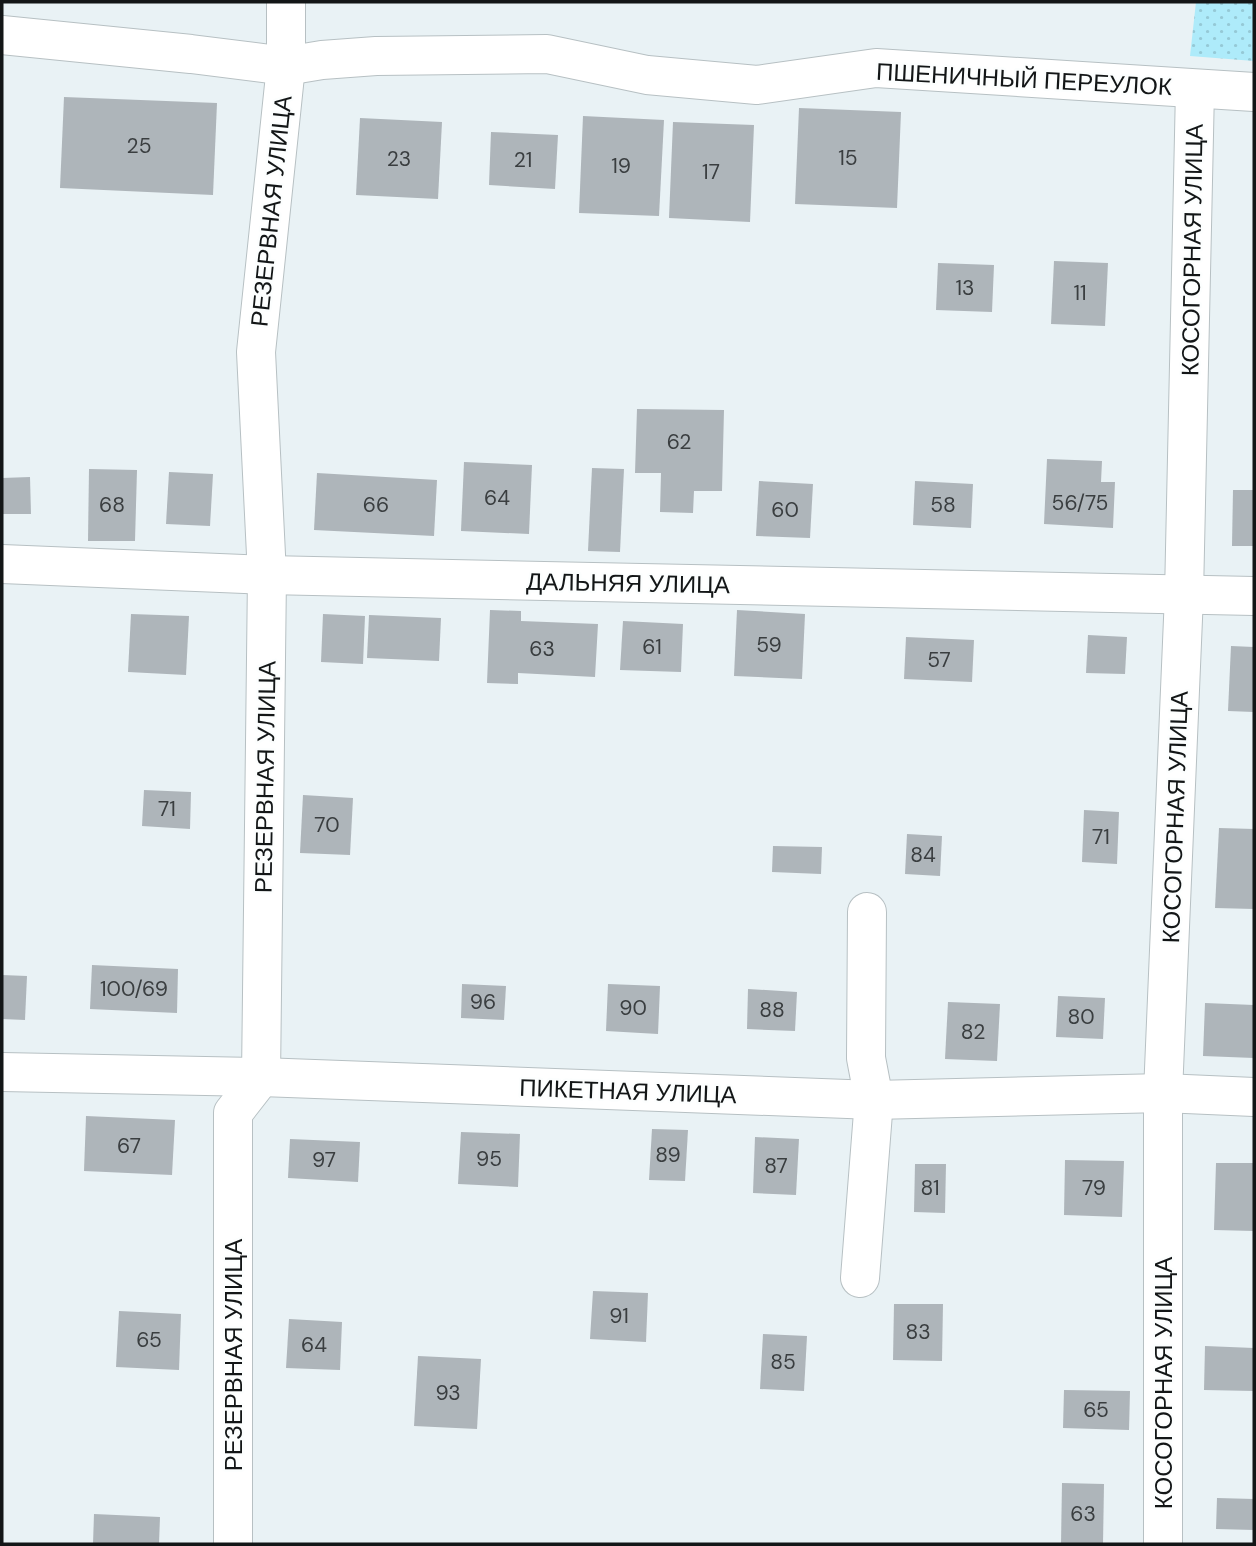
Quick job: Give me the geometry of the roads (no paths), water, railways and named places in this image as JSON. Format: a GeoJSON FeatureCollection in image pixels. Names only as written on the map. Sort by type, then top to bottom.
{"type":"FeatureCollection","features":[{"type":"Feature","properties":{"kind":"street","name":"РЕЗЕРВНАЯ УЛИЦА"},"geometry":{"type":"LineString","coordinates":[[233,1544],[233,1113],[261,1077],[267,575],[256,352],[286,66],[286,2]]}},
{"type":"Feature","properties":{"kind":"street","name":"ПШЕНИЧНЫЙ ПЕРЕУЛОК"},"geometry":{"type":"LineString","coordinates":[[2,35],[178,52],[286,66],[376,55],[547,54],[647,75],[757,85],[876,68],[1254,92]]}},
{"type":"Feature","properties":{"kind":"street","name":"КОСОГОРНАЯ УЛИЦА"},"geometry":{"type":"LineString","coordinates":[[1163,1544],[1163,1093],[1184,595],[1195,89]]}},
{"type":"Feature","properties":{"kind":"street","name":"ДАЛЬНЯЯ УЛИЦА"},"geometry":{"type":"LineString","coordinates":[[2,564],[267,575],[1254,596]]}},
{"type":"Feature","properties":{"kind":"street"},"geometry":{"type":"LineString","coordinates":[[860,1278],[874,1100],[866,1058],[867,912]]}},
{"type":"Feature","properties":{"kind":"street","name":"ПИКЕТНАЯ УЛИЦА"},"geometry":{"type":"LineString","coordinates":[[2,1072],[261,1077],[874,1100],[1163,1093],[1254,1097]]}}]}
